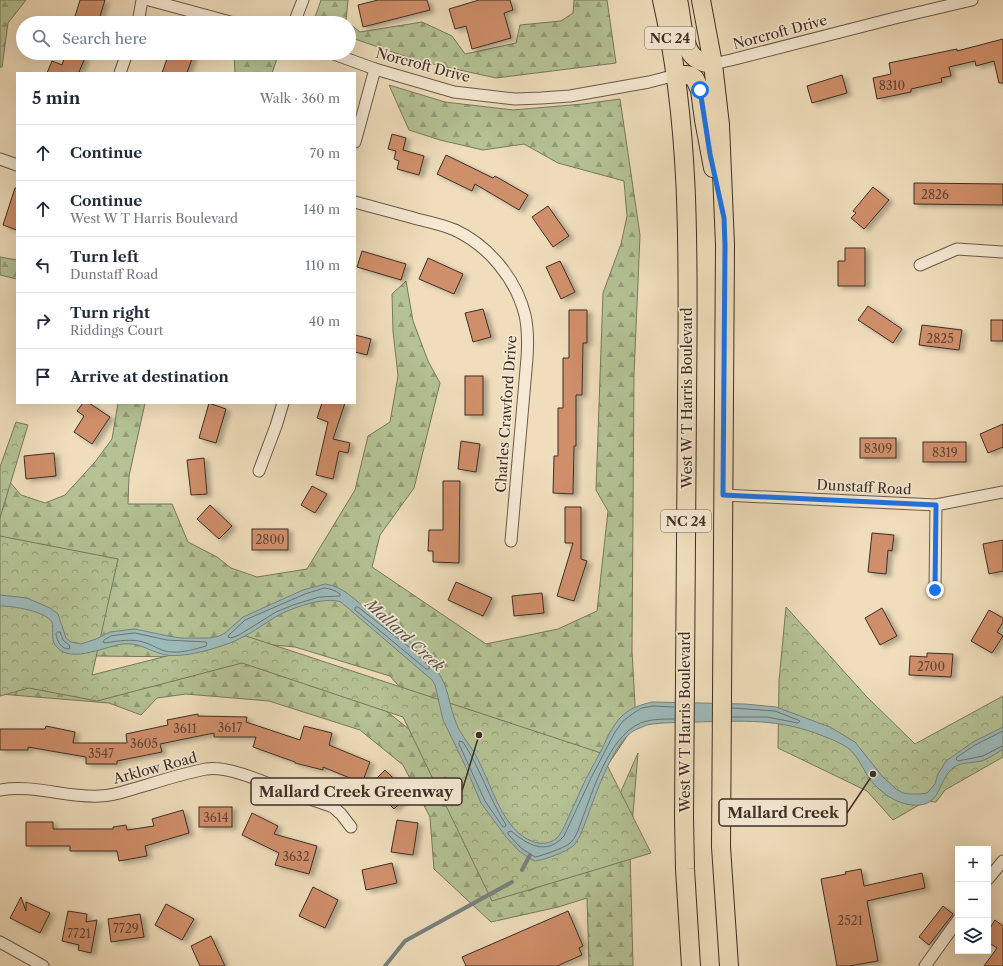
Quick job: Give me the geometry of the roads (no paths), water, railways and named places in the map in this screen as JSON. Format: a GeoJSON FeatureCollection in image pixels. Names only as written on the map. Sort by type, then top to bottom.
{"type":"FeatureCollection","features":[{"type":"Feature","properties":{"kind":"main road","name":"West W T Harris Boulevard"},"geometry":{"type":"LineString","coordinates":[[662,0],[676,75],[686,177],[688,250],[684,818],[685,869],[691,966]]}},
{"type":"Feature","properties":{"kind":"main road"},"geometry":{"type":"LineString","coordinates":[[678,0],[686,43],[689,51],[697,60],[703,63],[713,64]]}},
{"type":"Feature","properties":{"kind":"main road","name":"NC 24"},"geometry":{"type":"LineString","coordinates":[[701,0],[713,64],[720,125],[725,245],[721,847],[729,966]]}},
{"type":"Feature","properties":{"kind":"main road"},"geometry":{"type":"LineString","coordinates":[[676,75],[691,76],[695,79],[700,90],[708,141],[724,218]]}},
{"type":"Feature","properties":{"kind":"street"},"geometry":{"type":"LineString","coordinates":[[139,16],[142,0]]}},
{"type":"Feature","properties":{"kind":"street"},"geometry":{"type":"LineString","coordinates":[[149,0],[208,16]]}},
{"type":"Feature","properties":{"kind":"street"},"geometry":{"type":"LineString","coordinates":[[297,16],[303,0]]}},
{"type":"Feature","properties":{"kind":"street","name":"Norcroft Drive"},"geometry":{"type":"LineString","coordinates":[[713,64],[972,0]]}},
{"type":"Feature","properties":{"kind":"street"},"geometry":{"type":"LineString","coordinates":[[120,72],[125,60]]}},
{"type":"Feature","properties":{"kind":"street","name":"Norcroft Drive"},"geometry":{"type":"LineString","coordinates":[[350,60],[375,69],[454,92],[515,99],[570,96],[649,82],[676,75]]}},
{"type":"Feature","properties":{"kind":"street"},"geometry":{"type":"LineString","coordinates":[[356,138],[375,69]]}},
{"type":"Feature","properties":{"kind":"street"},"geometry":{"type":"LineString","coordinates":[[0,159],[16,165]]}},
{"type":"Feature","properties":{"kind":"street","name":"Charles Crawford Drive"},"geometry":{"type":"LineString","coordinates":[[356,202],[434,223],[455,230],[472,239],[501,266],[518,294],[528,336],[511,541]]}},
{"type":"Feature","properties":{"kind":"street"},"geometry":{"type":"LineString","coordinates":[[920,265],[957,249],[1003,252]]}},
{"type":"Feature","properties":{"kind":"street"},"geometry":{"type":"LineString","coordinates":[[259,471],[283,404]]}},
{"type":"Feature","properties":{"kind":"street","name":"Dunstaff Road"},"geometry":{"type":"LineString","coordinates":[[723,495],[936,505],[1003,492]]}},
{"type":"Feature","properties":{"kind":"street"},"geometry":{"type":"LineString","coordinates":[[935,590],[936,505]]}},
{"type":"Feature","properties":{"kind":"street","name":"Arklow Road"},"geometry":{"type":"LineString","coordinates":[[0,790],[16,788],[36,789],[76,795],[101,796],[117,794],[207,769],[219,770],[254,778],[333,807],[345,817],[351,827]]}},
{"type":"Feature","properties":{"kind":"street"},"geometry":{"type":"LineString","coordinates":[[991,875],[1003,860]]}},
{"type":"Feature","properties":{"kind":"street"},"geometry":{"type":"LineString","coordinates":[[925,966],[955,924]]}},
{"type":"Feature","properties":{"kind":"street"},"geometry":{"type":"LineString","coordinates":[[0,942],[43,966]]}},
{"type":"Feature","properties":{"kind":"water"},"geometry":{"type":"Polygon","coordinates":[[[325,584],[332,585],[349,595],[407,639],[432,663],[444,683],[457,725],[481,765],[498,804],[505,816],[513,827],[523,836],[537,843],[555,840],[559,835],[581,789],[617,721],[631,709],[652,702],[745,704],[776,707],[830,727],[855,742],[882,776],[896,789],[903,793],[910,794],[927,793],[935,784],[938,774],[946,761],[973,742],[1003,727],[1003,749],[984,760],[964,763],[953,768],[948,773],[932,800],[920,805],[912,805],[897,801],[877,787],[848,748],[833,740],[807,730],[776,723],[745,721],[659,723],[647,725],[630,733],[616,751],[600,784],[580,835],[574,845],[555,855],[534,861],[519,851],[506,837],[481,803],[443,720],[435,685],[432,680],[341,602],[327,601],[299,606],[277,616],[233,642],[202,652],[180,655],[162,654],[133,644],[122,644],[85,653],[67,653],[60,650],[54,643],[52,622],[48,618],[28,610],[0,606],[0,595],[27,598],[50,608],[58,614],[66,638],[71,642],[81,644],[110,632],[135,629],[181,638],[210,638],[225,633],[243,617],[303,590],[325,584]]]}},
{"type":"Feature","properties":{"kind":"waterway"},"geometry":{"type":"LineString","coordinates":[[522,870],[530,855]]}},
{"type":"Feature","properties":{"kind":"waterway"},"geometry":{"type":"LineString","coordinates":[[385,966],[405,941],[512,882]]}},
{"type":"Feature","properties":{"kind":"place","name":"Mallard Creek Greenway"},"geometry":{"type":"Point","coordinates":[479,735]}},
{"type":"Feature","properties":{"kind":"place","name":"Mallard Creek"},"geometry":{"type":"Point","coordinates":[873,774]}}]}
